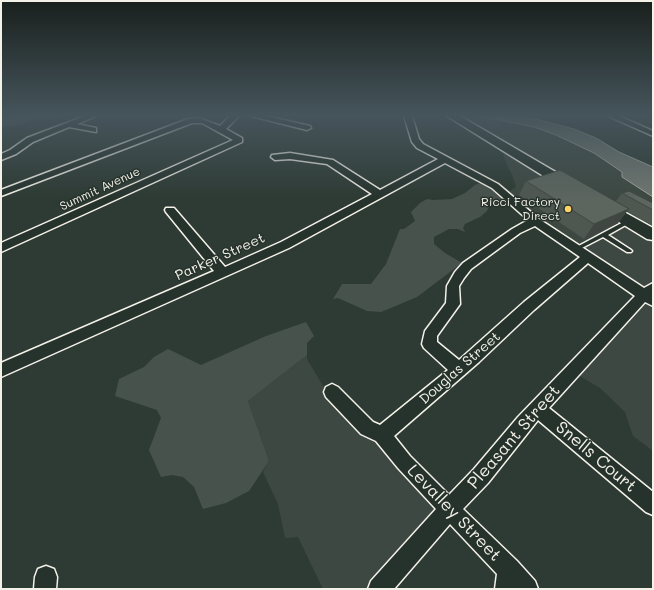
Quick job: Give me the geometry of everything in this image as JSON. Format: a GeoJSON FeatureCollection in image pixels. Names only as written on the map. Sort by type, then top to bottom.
{"type":"FeatureCollection","features":[{"type":"Feature","properties":{"kind":"main road"},"geometry":{"type":"LineString","coordinates":[[498,144],[653,235]]}},
{"type":"Feature","properties":{"kind":"street"},"geometry":{"type":"LineString","coordinates":[[1,157],[13,152],[25,144]]}},
{"type":"Feature","properties":{"kind":"street"},"geometry":{"type":"LineString","coordinates":[[1,193],[132,144]]}},
{"type":"Feature","properties":{"kind":"street","name":"Summit Avenue"},"geometry":{"type":"LineString","coordinates":[[1,248],[230,144]]}},
{"type":"Feature","properties":{"kind":"street"},"geometry":{"type":"LineString","coordinates":[[418,144],[495,186],[535,221],[581,253],[650,295]]}},
{"type":"Feature","properties":{"kind":"street"},"geometry":{"type":"LineString","coordinates":[[275,157],[290,156],[330,162],[379,194]]}},
{"type":"Feature","properties":{"kind":"street","name":"Parker Street"},"geometry":{"type":"LineString","coordinates":[[1,370],[299,239],[445,159]]}},
{"type":"Feature","properties":{"kind":"street"},"geometry":{"type":"LineString","coordinates":[[170,210],[223,273]]}},
{"type":"Feature","properties":{"kind":"street"},"geometry":{"type":"LineString","coordinates":[[459,370],[429,344],[430,335],[452,304],[453,286],[459,274],[492,247],[516,231],[535,221]]}},
{"type":"Feature","properties":{"kind":"street","name":"Douglas Street"},"geometry":{"type":"LineString","coordinates":[[382,435],[459,370],[529,306],[581,253]]}},
{"type":"Feature","properties":{"kind":"street","name":"Pleasant Street"},"geometry":{"type":"LineString","coordinates":[[379,589],[450,508],[481,476],[524,423],[650,295]]}},
{"type":"Feature","properties":{"kind":"street"},"geometry":{"type":"LineString","coordinates":[[332,392],[368,428],[382,435]]}},
{"type":"Feature","properties":{"kind":"street","name":"Snells Court"},"geometry":{"type":"LineString","coordinates":[[538,409],[653,506]]}},
{"type":"Feature","properties":{"kind":"street","name":"Levalley Street"},"geometry":{"type":"LineString","coordinates":[[382,435],[404,462],[450,508],[507,579],[527,589]]}},
{"type":"Feature","properties":{"kind":"lane"},"geometry":{"type":"LineString","coordinates":[[581,253],[604,234],[629,221]]}},
{"type":"Feature","properties":{"kind":"lane"},"geometry":{"type":"LineString","coordinates":[[604,234],[628,251]]}},
{"type":"Feature","properties":{"kind":"shaded area"},"geometry":{"type":"Polygon","coordinates":[[[497,144],[576,144],[594,153],[653,192],[653,451],[633,436],[625,412],[600,388],[573,372],[643,296],[581,254],[505,194],[516,187],[503,155],[509,151],[497,144]]]}},
{"type":"Feature","properties":{"kind":"shaded area"},"geometry":{"type":"Polygon","coordinates":[[[574,144],[605,144],[619,152],[653,167],[653,197],[622,177],[622,172],[594,153],[574,144]]]}},
{"type":"Feature","properties":{"kind":"shaded area"},"geometry":{"type":"Polygon","coordinates":[[[486,181],[510,200],[489,206],[487,211],[480,217],[465,224],[463,228],[465,232],[458,229],[449,229],[434,237],[434,244],[445,253],[462,263],[417,297],[381,312],[367,311],[338,298],[333,299],[342,284],[371,284],[386,264],[400,229],[404,229],[415,221],[411,212],[420,203],[427,199],[452,199],[465,193],[475,185],[486,181]]]}},
{"type":"Feature","properties":{"kind":"shaded area"},"geometry":{"type":"Polygon","coordinates":[[[306,322],[314,336],[307,343],[307,355],[248,401],[269,461],[249,491],[226,503],[203,509],[194,487],[183,477],[172,475],[161,477],[149,450],[161,418],[157,410],[115,396],[119,379],[144,367],[154,357],[168,349],[201,365],[266,336],[306,322]]]}},
{"type":"Feature","properties":{"kind":"shaded area"},"geometry":{"type":"Polygon","coordinates":[[[307,355],[307,359],[323,386],[339,391],[448,509],[375,589],[323,589],[298,537],[285,538],[278,504],[263,472],[269,461],[248,401],[307,355]]]}},
{"type":"Feature","properties":{"kind":"building"},"geometry":{"type":"Polygon","coordinates":[[[560,170],[629,209],[594,224],[526,181],[560,170]]]}},
{"type":"Feature","properties":{"kind":"building"},"geometry":{"type":"Polygon","coordinates":[[[629,191],[653,203],[653,210],[622,193],[629,191]]]}},
{"type":"Feature","properties":{"kind":"place","name":"Ricci Factory Direct"},"geometry":{"type":"Point","coordinates":[568,209]}}]}
